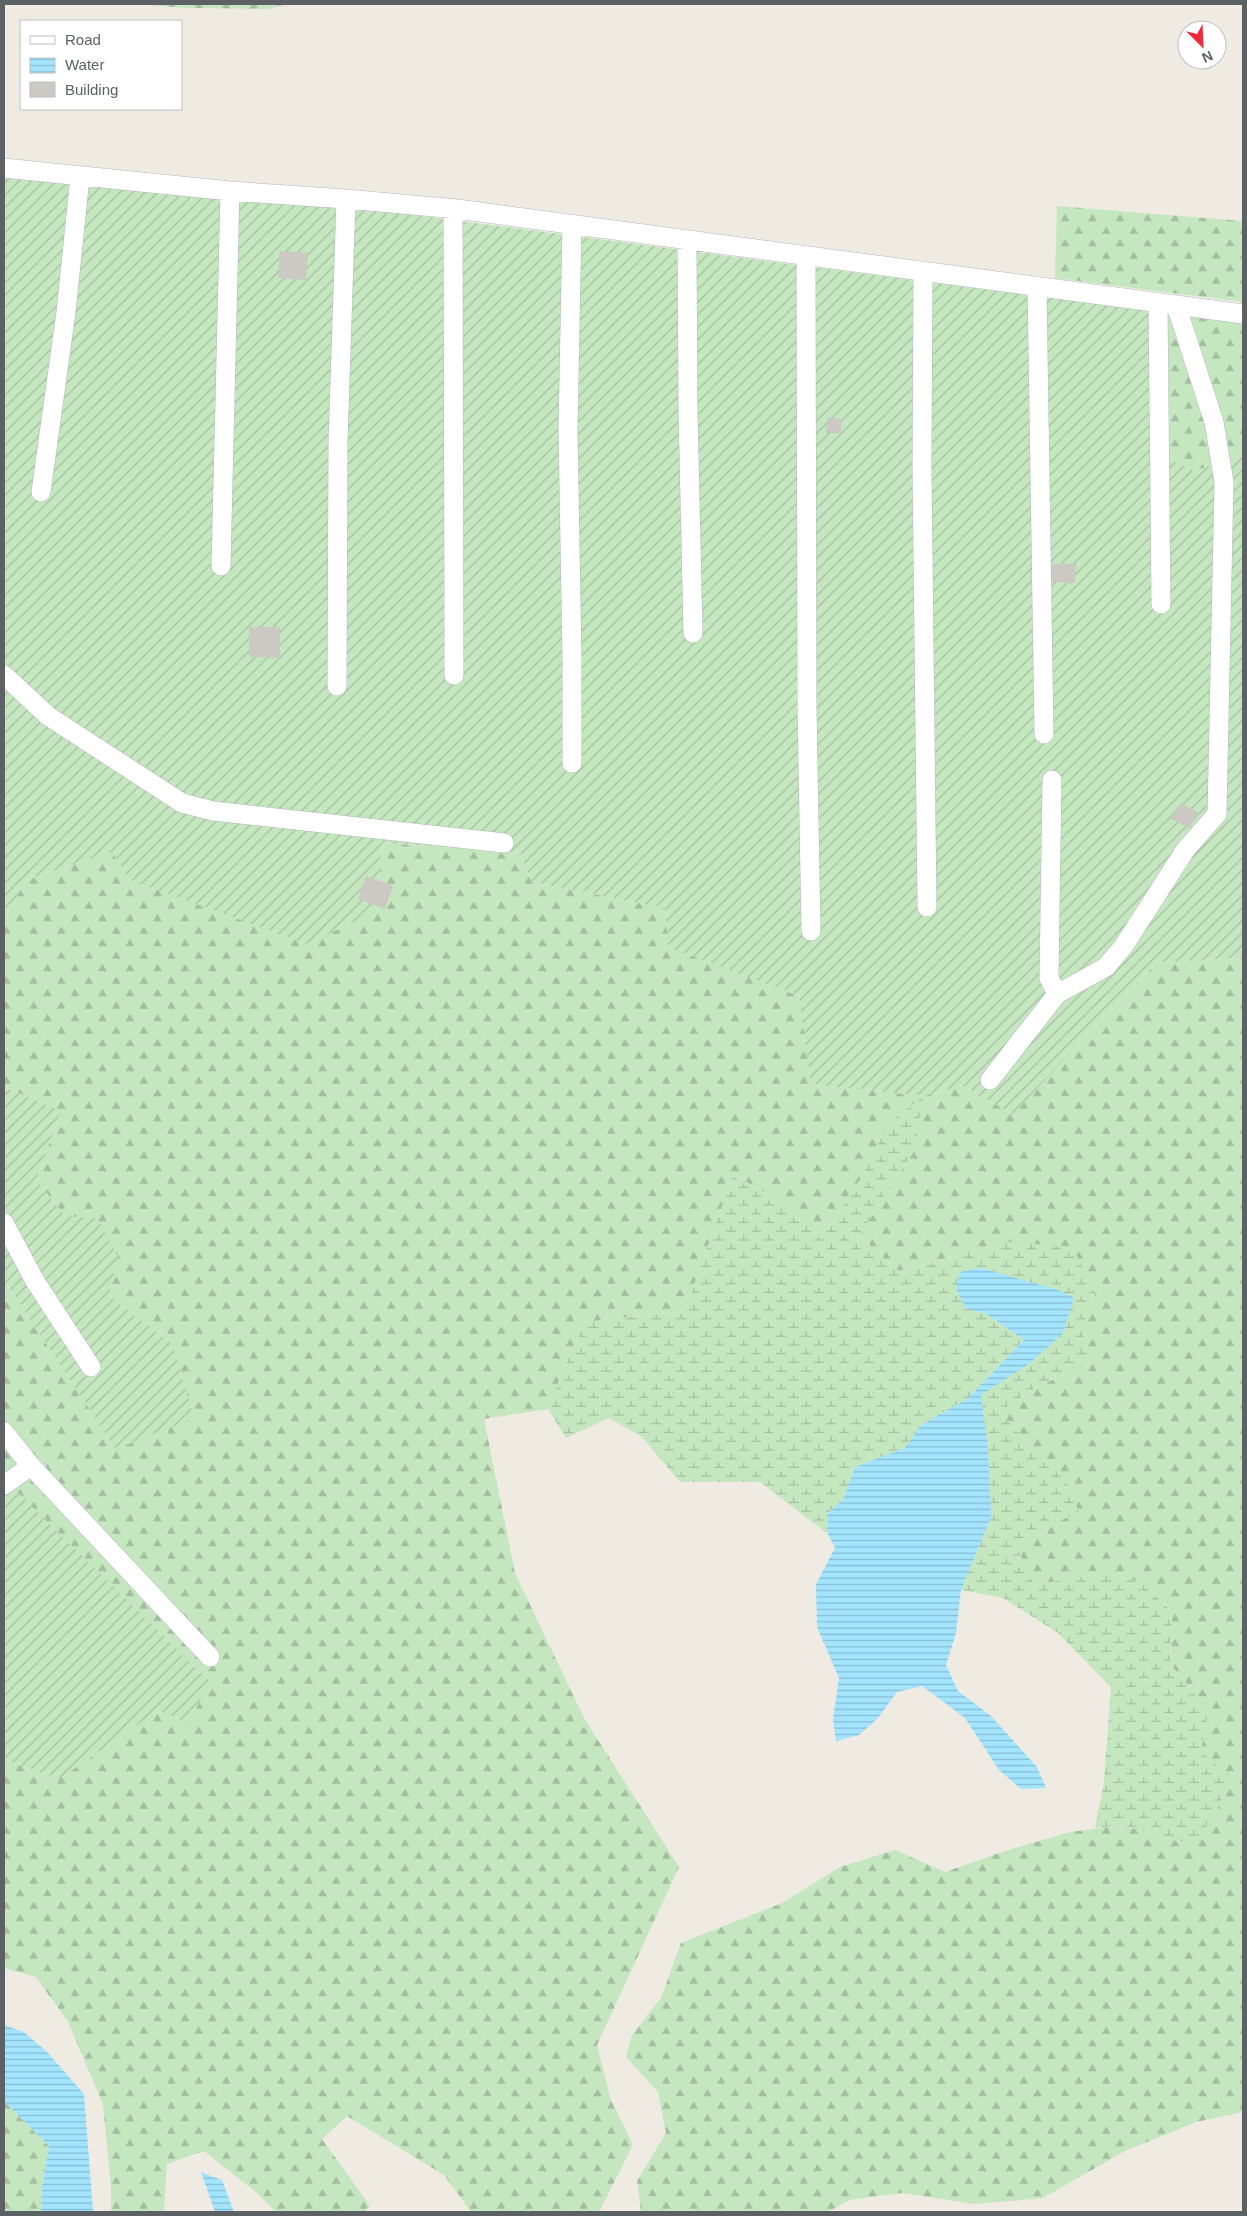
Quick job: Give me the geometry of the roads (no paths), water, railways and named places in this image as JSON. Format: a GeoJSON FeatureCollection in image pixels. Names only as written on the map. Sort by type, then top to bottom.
{"type":"FeatureCollection","features":[{"type":"Feature","properties":{"kind":"street"},"geometry":{"type":"LineString","coordinates":[[4,168],[230,191],[453,209],[1243,314]]}},
{"type":"Feature","properties":{"kind":"street"},"geometry":{"type":"LineString","coordinates":[[41,492],[66,312],[80,177]]}},
{"type":"Feature","properties":{"kind":"street"},"geometry":{"type":"LineString","coordinates":[[221,566],[230,191]]}},
{"type":"Feature","properties":{"kind":"street"},"geometry":{"type":"LineString","coordinates":[[337,686],[338,442],[346,199]]}},
{"type":"Feature","properties":{"kind":"street"},"geometry":{"type":"LineString","coordinates":[[453,209],[454,675]]}},
{"type":"Feature","properties":{"kind":"street"},"geometry":{"type":"LineString","coordinates":[[572,225],[568,430],[572,763]]}},
{"type":"Feature","properties":{"kind":"street"},"geometry":{"type":"LineString","coordinates":[[687,240],[688,411],[693,633]]}},
{"type":"Feature","properties":{"kind":"street"},"geometry":{"type":"LineString","coordinates":[[806,256],[807,707],[811,931]]}},
{"type":"Feature","properties":{"kind":"street"},"geometry":{"type":"LineString","coordinates":[[922,271],[922,466],[927,907]]}},
{"type":"Feature","properties":{"kind":"street"},"geometry":{"type":"LineString","coordinates":[[1037,286],[1044,734]]}},
{"type":"Feature","properties":{"kind":"street"},"geometry":{"type":"LineString","coordinates":[[1161,604],[1167,304]]}},
{"type":"Feature","properties":{"kind":"street"},"geometry":{"type":"LineString","coordinates":[[990,1080],[1057,994],[1106,967],[1123,947],[1186,849],[1217,814],[1224,482],[1214,422],[1167,304]]}},
{"type":"Feature","properties":{"kind":"street"},"geometry":{"type":"LineString","coordinates":[[4,674],[48,716],[182,803],[213,811],[504,843]]}},
{"type":"Feature","properties":{"kind":"street"},"geometry":{"type":"LineString","coordinates":[[1052,780],[1049,978],[1057,994]]}},
{"type":"Feature","properties":{"kind":"street"},"geometry":{"type":"LineString","coordinates":[[4,1223],[35,1281],[91,1367]]}},
{"type":"Feature","properties":{"kind":"street"},"geometry":{"type":"LineString","coordinates":[[4,1432],[31,1466],[210,1657]]}},
{"type":"Feature","properties":{"kind":"street"},"geometry":{"type":"LineString","coordinates":[[4,1485],[31,1466]]}},
{"type":"Feature","properties":{"kind":"water"},"geometry":{"type":"Polygon","coordinates":[[[981,1268],[1058,1290],[1074,1298],[1063,1333],[1029,1364],[981,1395],[988,1448],[991,1517],[961,1590],[956,1633],[946,1665],[958,1691],[991,1716],[1037,1767],[1046,1788],[1021,1789],[999,1770],[965,1718],[922,1686],[897,1692],[878,1718],[859,1735],[836,1741],[833,1719],[839,1678],[817,1627],[816,1584],[835,1548],[828,1534],[827,1514],[843,1500],[855,1467],[905,1448],[921,1425],[967,1399],[1024,1340],[985,1313],[966,1309],[956,1288],[960,1272],[981,1268]]]}},
{"type":"Feature","properties":{"kind":"water"},"geometry":{"type":"Polygon","coordinates":[[[4,2025],[24,2032],[48,2053],[84,2094],[93,2212],[41,2212],[42,2187],[49,2146],[4,2101],[4,2025]]]}},
{"type":"Feature","properties":{"kind":"water"},"geometry":{"type":"Polygon","coordinates":[[[201,2172],[222,2180],[234,2212],[215,2212],[201,2172]]]}}]}
